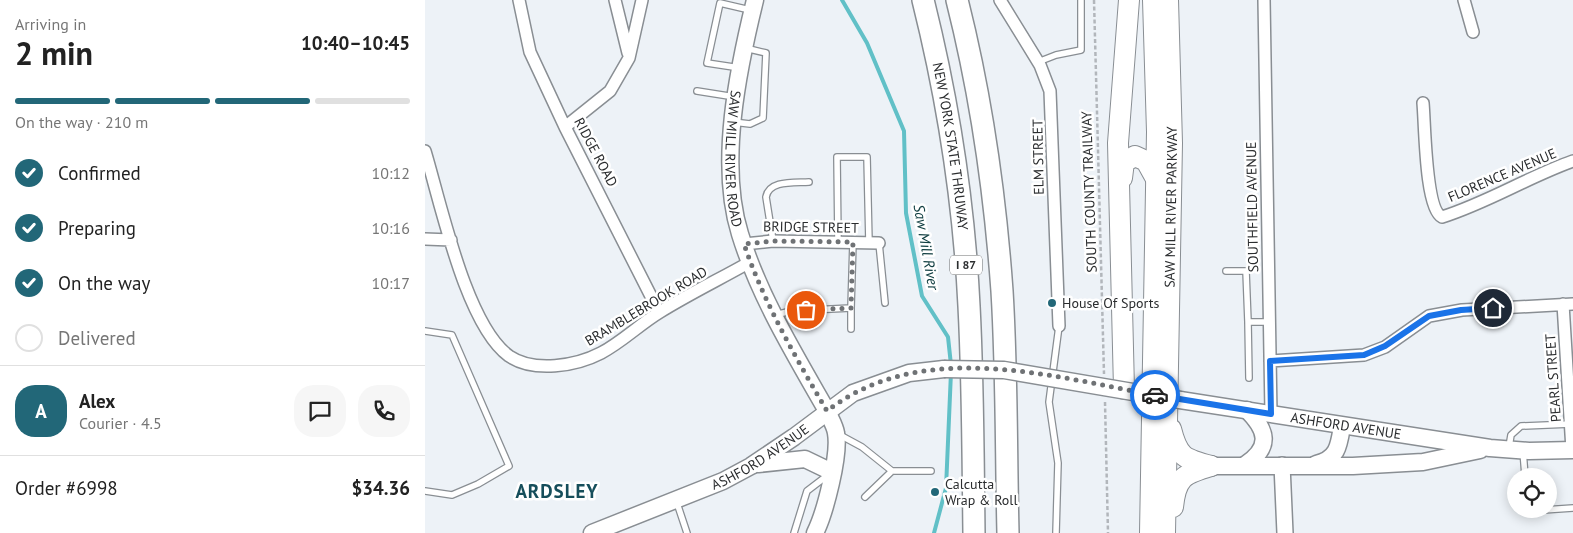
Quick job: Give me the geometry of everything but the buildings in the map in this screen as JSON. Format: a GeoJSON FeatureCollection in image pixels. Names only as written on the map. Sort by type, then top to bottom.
{"type":"FeatureCollection","features":[{"type":"Feature","properties":{"kind":"highway","name":"NEW YORK STATE THRUWAY"},"geometry":{"type":"LineString","coordinates":[[923,0],[949,121],[962,214],[970,316],[975,533]]}},
{"type":"Feature","properties":{"kind":"highway","name":"I 87"},"geometry":{"type":"LineString","coordinates":[[957,0],[980,108],[998,245],[1004,338],[1008,533]]}},
{"type":"Feature","properties":{"kind":"highway"},"geometry":{"type":"LineString","coordinates":[[1124,382],[1121,192],[1118,143],[1129,0]]}},
{"type":"Feature","properties":{"kind":"highway","name":"SAW MILL RIVER PARKWAY"},"geometry":{"type":"LineString","coordinates":[[1150,533],[1150,412],[1156,179],[1153,0]]}},
{"type":"Feature","properties":{"kind":"highway","name":"SAW MILL RIVER PARKWAY"},"geometry":{"type":"LineString","coordinates":[[1165,533],[1173,405],[1172,143],[1168,0]]}},
{"type":"Feature","properties":{"kind":"highway"},"geometry":{"type":"LineString","coordinates":[[1121,192],[1124,162],[1131,157],[1143,159],[1156,179]]}},
{"type":"Feature","properties":{"kind":"highway"},"geometry":{"type":"LineString","coordinates":[[1173,405],[1174,441],[1179,452],[1186,459],[1211,466]]}},
{"type":"Feature","properties":{"kind":"highway"},"geometry":{"type":"LineString","coordinates":[[1171,533],[1175,494],[1179,481],[1188,474],[1211,466]]}},
{"type":"Feature","properties":{"kind":"main road","name":"SAW MILL RIVER ROAD"},"geometry":{"type":"LineString","coordinates":[[753,5],[744,48],[733,122],[731,173],[733,200],[750,262],[775,316],[827,411],[836,433],[832,472],[825,505],[815,533]]}},
{"type":"Feature","properties":{"kind":"main road","name":"ASHFORD AVENUE"},"geometry":{"type":"LineString","coordinates":[[592,533],[723,481],[751,466],[853,392],[909,374],[945,368],[1004,370],[1124,382],[1173,405],[1247,410],[1490,448],[1573,450]]}},
{"type":"Feature","properties":{"kind":"main road"},"geometry":{"type":"LineString","coordinates":[[1245,465],[1259,452],[1264,437],[1261,426],[1247,410]]}},
{"type":"Feature","properties":{"kind":"main road"},"geometry":{"type":"LineString","coordinates":[[1316,464],[1327,461],[1335,455],[1342,426]]}},
{"type":"Feature","properties":{"kind":"main road"},"geometry":{"type":"LineString","coordinates":[[1211,466],[1316,464],[1353,466],[1423,462],[1490,448]]}},
{"type":"Feature","properties":{"kind":"main road"},"geometry":{"type":"LineString","coordinates":[[751,466],[768,462],[805,459],[832,472]]}},
{"type":"Feature","properties":{"kind":"street","name":"RIDGE ROAD"},"geometry":{"type":"LineString","coordinates":[[519,0],[530,52],[565,127],[659,312]]}},
{"type":"Feature","properties":{"kind":"street"},"geometry":{"type":"LineString","coordinates":[[615,0],[629,58]]}},
{"type":"Feature","properties":{"kind":"street"},"geometry":{"type":"LineString","coordinates":[[565,127],[610,91],[629,58],[642,0]]}},
{"type":"Feature","properties":{"kind":"street","name":"ELM STREET"},"geometry":{"type":"LineString","coordinates":[[1000,0],[1047,80],[1051,104],[1059,326]]}},
{"type":"Feature","properties":{"kind":"street","name":"SOUTHFIELD AVENUE"},"geometry":{"type":"LineString","coordinates":[[1264,0],[1271,414]]}},
{"type":"Feature","properties":{"kind":"street"},"geometry":{"type":"LineString","coordinates":[[1464,0],[1473,32]]}},
{"type":"Feature","properties":{"kind":"street","name":"FLORENCE AVENUE"},"geometry":{"type":"LineString","coordinates":[[1423,103],[1430,197],[1435,212],[1442,217],[1493,197],[1541,173],[1573,161]]}},
{"type":"Feature","properties":{"kind":"street","name":"BRAMBLEBROOK ROAD"},"geometry":{"type":"LineString","coordinates":[[425,152],[461,273],[478,317],[501,349],[511,357],[535,365],[570,364],[601,353],[659,312],[750,262]]}},
{"type":"Feature","properties":{"kind":"street"},"geometry":{"type":"LineString","coordinates":[[425,239],[451,240]]}},
{"type":"Feature","properties":{"kind":"street","name":"BRIDGE STREET"},"geometry":{"type":"LineString","coordinates":[[744,244],[773,241],[874,243]]}},
{"type":"Feature","properties":{"kind":"street"},"geometry":{"type":"LineString","coordinates":[[1270,361],[1364,355],[1385,346],[1429,316],[1461,310],[1568,304]]}},
{"type":"Feature","properties":{"kind":"street","name":"PEARL STREET"},"geometry":{"type":"LineString","coordinates":[[1568,304],[1573,450]]}},
{"type":"Feature","properties":{"kind":"street"},"geometry":{"type":"LineString","coordinates":[[1282,465],[1285,533]]}},
{"type":"Feature","properties":{"kind":"lane"},"geometry":{"type":"LineString","coordinates":[[1038,62],[1056,55],[1081,50],[1081,0]]}},
{"type":"Feature","properties":{"kind":"lane"},"geometry":{"type":"LineString","coordinates":[[741,68],[707,63],[720,3],[753,5]]}},
{"type":"Feature","properties":{"kind":"lane"},"geometry":{"type":"LineString","coordinates":[[733,122],[750,124],[763,118],[766,53],[744,48]]}},
{"type":"Feature","properties":{"kind":"lane"},"geometry":{"type":"LineString","coordinates":[[697,91],[737,97]]}},
{"type":"Feature","properties":{"kind":"lane"},"geometry":{"type":"LineString","coordinates":[[838,242],[837,156],[867,156],[874,243],[885,303]]}},
{"type":"Feature","properties":{"kind":"lane"},"geometry":{"type":"LineString","coordinates":[[773,241],[765,197],[767,191],[773,185],[809,182]]}},
{"type":"Feature","properties":{"kind":"lane"},"geometry":{"type":"LineString","coordinates":[[851,329],[853,242]]}},
{"type":"Feature","properties":{"kind":"lane"},"geometry":{"type":"LineString","coordinates":[[1226,271],[1246,271],[1249,378]]}},
{"type":"Feature","properties":{"kind":"lane"},"geometry":{"type":"LineString","coordinates":[[775,316],[791,311],[851,308]]}},
{"type":"Feature","properties":{"kind":"lane"},"geometry":{"type":"LineString","coordinates":[[1248,322],[1270,322]]}},
{"type":"Feature","properties":{"kind":"lane"},"geometry":{"type":"LineString","coordinates":[[1056,533],[1058,463],[1049,402],[1059,326]]}},
{"type":"Feature","properties":{"kind":"lane"},"geometry":{"type":"LineString","coordinates":[[425,331],[452,335],[509,466],[479,484],[452,495],[425,491]]}},
{"type":"Feature","properties":{"kind":"lane"},"geometry":{"type":"LineString","coordinates":[[1522,468],[1511,435],[1521,426],[1571,424]]}},
{"type":"Feature","properties":{"kind":"lane"},"geometry":{"type":"LineString","coordinates":[[836,433],[862,447],[892,471],[931,471]]}},
{"type":"Feature","properties":{"kind":"lane"},"geometry":{"type":"LineString","coordinates":[[865,497],[892,471]]}},
{"type":"Feature","properties":{"kind":"lane"},"geometry":{"type":"LineString","coordinates":[[794,533],[807,491],[832,472]]}},
{"type":"Feature","properties":{"kind":"lane"},"geometry":{"type":"LineString","coordinates":[[676,500],[687,533]]}},
{"type":"Feature","properties":{"kind":"lane"},"geometry":{"type":"LineString","coordinates":[[1557,509],[1573,508]]}},
{"type":"Feature","properties":{"kind":"path","name":"SOUTH COUNTY TRAILWAY"},"geometry":{"type":"LineString","coordinates":[[1093,0],[1104,374]]}},
{"type":"Feature","properties":{"kind":"path"},"geometry":{"type":"LineString","coordinates":[[1057,305],[1102,305]]}},
{"type":"Feature","properties":{"kind":"path"},"geometry":{"type":"LineString","coordinates":[[1104,394],[1108,533]]}},
{"type":"Feature","properties":{"kind":"waterway","name":"Saw Mill River"},"geometry":{"type":"LineString","coordinates":[[842,0],[867,43],[904,131],[906,213],[922,296],[948,337],[951,365]]}},
{"type":"Feature","properties":{"kind":"waterway","name":"Saw Mill River"},"geometry":{"type":"LineString","coordinates":[[934,533],[946,488],[951,372]]}},
{"type":"Feature","properties":{"kind":"way so far"},"geometry":{"type":"LineString","coordinates":[[806,310],[851,308],[853,242],[759,241],[744,244],[759,283],[827,411],[853,392],[871,385],[909,374],[945,368],[1004,370],[1155,395]]}},
{"type":"Feature","properties":{"kind":"place","name":"House Of Sports"},"geometry":{"type":"Point","coordinates":[1052,303]}},
{"type":"Feature","properties":{"kind":"place","name":"Calcutta Wrap & Roll"},"geometry":{"type":"Point","coordinates":[935,492]}},
{"type":"Feature","properties":{"kind":"district","name":"ARDSLEY"},"geometry":{"type":"Point","coordinates":[557,491]}},
{"type":"Feature","properties":{"kind":"route"},"geometry":{"type":"LineString","coordinates":[[1155,395],[1271,414],[1270,361],[1341,358],[1364,355],[1385,346],[1429,316],[1461,310],[1493,308]]}}]}
